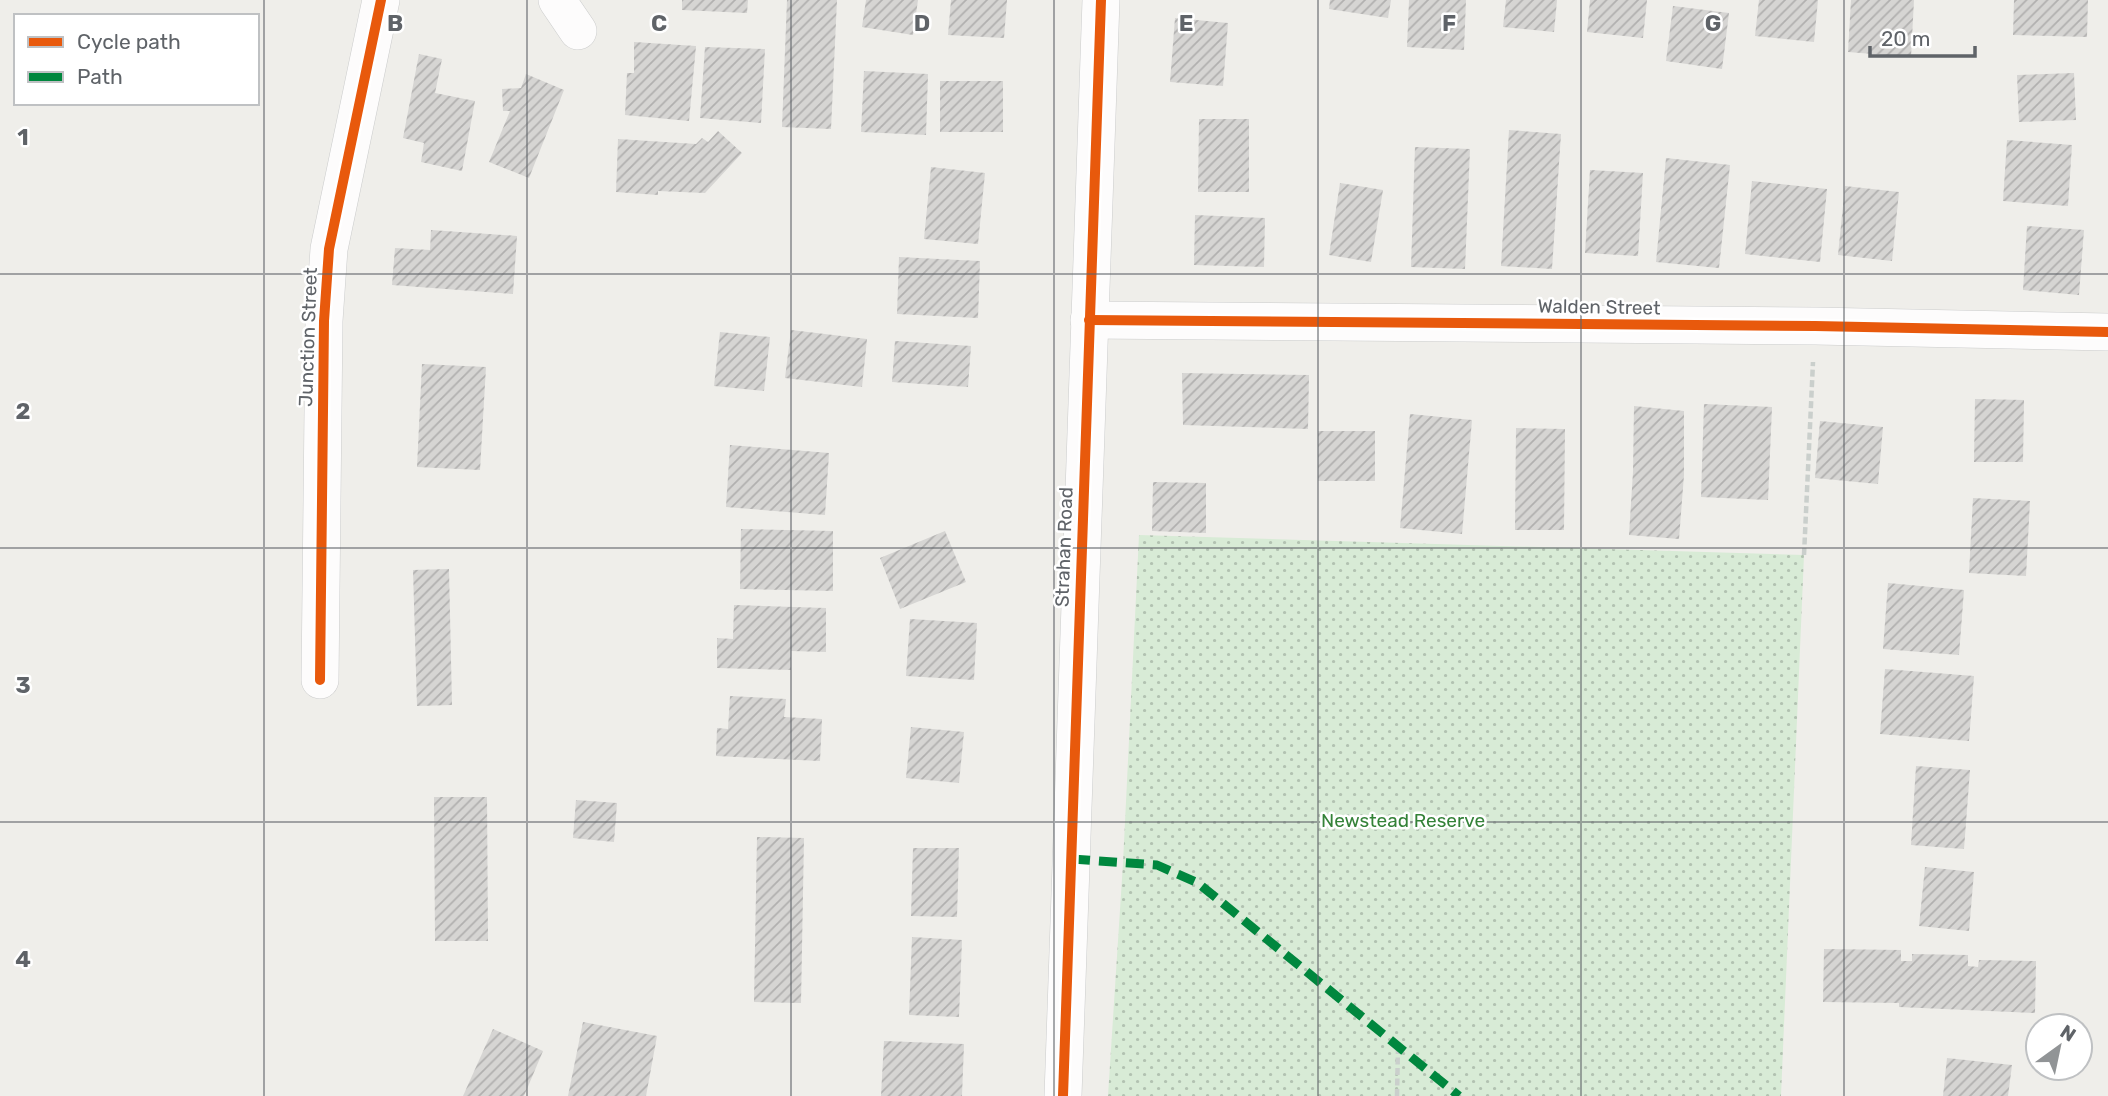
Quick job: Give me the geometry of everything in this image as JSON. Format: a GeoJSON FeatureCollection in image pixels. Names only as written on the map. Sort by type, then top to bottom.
{"type":"FeatureCollection","features":[{"type":"Feature","properties":{"kind":"street","name":"Junction Street"},"geometry":{"type":"LineString","coordinates":[[320,680],[324,321],[329,248],[381,0]]}},
{"type":"Feature","properties":{"kind":"street"},"geometry":{"type":"LineString","coordinates":[[557,0],[578,30]]}},
{"type":"Feature","properties":{"kind":"street","name":"Strahan Road"},"geometry":{"type":"LineString","coordinates":[[1063,1096],[1101,0]]}},
{"type":"Feature","properties":{"kind":"street","name":"Walden Street"},"geometry":{"type":"LineString","coordinates":[[1089,320],[1815,326],[2108,332]]}},
{"type":"Feature","properties":{"kind":"path"},"geometry":{"type":"LineString","coordinates":[[1804,555],[1815,326]]}},
{"type":"Feature","properties":{"kind":"path"},"geometry":{"type":"LineString","coordinates":[[1397,1096],[1398,1046]]}},
{"type":"Feature","properties":{"kind":"green space","name":"Newstead Reserve"},"geometry":{"type":"Polygon","coordinates":[[[1139,535],[1804,555],[1781,1096],[1108,1096],[1123,863],[1139,535]]]}},
{"type":"Feature","properties":{"kind":"building"},"geometry":{"type":"Polygon","coordinates":[[[682,0],[748,0],[747,13],[682,10],[682,0]]]}},
{"type":"Feature","properties":{"kind":"building"},"geometry":{"type":"Polygon","coordinates":[[[787,0],[837,0],[831,129],[782,127],[787,0]]]}},
{"type":"Feature","properties":{"kind":"building"},"geometry":{"type":"Polygon","coordinates":[[[866,0],[918,0],[913,35],[862,27],[866,0]]]}},
{"type":"Feature","properties":{"kind":"building"},"geometry":{"type":"Polygon","coordinates":[[[951,0],[1007,0],[1004,38],[948,35],[951,0]]]}},
{"type":"Feature","properties":{"kind":"building"},"geometry":{"type":"Polygon","coordinates":[[[1330,0],[1391,0],[1388,18],[1329,9],[1330,0]]]}},
{"type":"Feature","properties":{"kind":"building"},"geometry":{"type":"Polygon","coordinates":[[[1409,0],[1466,0],[1464,50],[1407,47],[1409,0]]]}},
{"type":"Feature","properties":{"kind":"building"},"geometry":{"type":"Polygon","coordinates":[[[1506,0],[1557,0],[1554,32],[1503,27],[1506,0]]]}},
{"type":"Feature","properties":{"kind":"building"},"geometry":{"type":"Polygon","coordinates":[[[1590,0],[1647,0],[1643,38],[1587,32],[1590,0]]]}},
{"type":"Feature","properties":{"kind":"building"},"geometry":{"type":"Polygon","coordinates":[[[1759,0],[1818,0],[1814,42],[1755,36],[1759,0]]]}},
{"type":"Feature","properties":{"kind":"building"},"geometry":{"type":"Polygon","coordinates":[[[1851,0],[1914,0],[1911,57],[1848,52],[1851,0]]]}},
{"type":"Feature","properties":{"kind":"building"},"geometry":{"type":"Polygon","coordinates":[[[2014,0],[2088,0],[2087,37],[2013,35],[2014,0]]]}},
{"type":"Feature","properties":{"kind":"building"},"geometry":{"type":"Polygon","coordinates":[[[1673,6],[1729,13],[1722,69],[1666,61],[1673,6]]]}},
{"type":"Feature","properties":{"kind":"building"},"geometry":{"type":"Polygon","coordinates":[[[1175,18],[1228,23],[1223,86],[1170,82],[1175,18]]]}},
{"type":"Feature","properties":{"kind":"building"},"geometry":{"type":"Polygon","coordinates":[[[634,42],[696,46],[689,121],[625,115],[627,73],[634,73],[634,42]]]}},
{"type":"Feature","properties":{"kind":"building"},"geometry":{"type":"Polygon","coordinates":[[[705,47],[765,49],[761,123],[700,118],[705,47]]]}},
{"type":"Feature","properties":{"kind":"building"},"geometry":{"type":"Polygon","coordinates":[[[419,54],[442,59],[435,93],[475,101],[462,171],[421,162],[424,143],[403,138],[419,54]]]}},
{"type":"Feature","properties":{"kind":"building"},"geometry":{"type":"Polygon","coordinates":[[[864,71],[928,74],[926,135],[861,132],[864,71]]]}},
{"type":"Feature","properties":{"kind":"building"},"geometry":{"type":"Polygon","coordinates":[[[2074,73],[2076,120],[2019,122],[2017,75],[2074,73]]]}},
{"type":"Feature","properties":{"kind":"building"},"geometry":{"type":"Polygon","coordinates":[[[526,74],[564,90],[529,178],[489,162],[510,111],[503,111],[502,89],[521,88],[526,74]]]}},
{"type":"Feature","properties":{"kind":"building"},"geometry":{"type":"Polygon","coordinates":[[[940,81],[1003,81],[1003,132],[940,132],[940,81]]]}},
{"type":"Feature","properties":{"kind":"building"},"geometry":{"type":"Polygon","coordinates":[[[1199,119],[1249,119],[1249,192],[1198,192],[1199,119]]]}},
{"type":"Feature","properties":{"kind":"building"},"geometry":{"type":"Polygon","coordinates":[[[1509,130],[1561,134],[1552,269],[1501,266],[1509,130]]]}},
{"type":"Feature","properties":{"kind":"building"},"geometry":{"type":"Polygon","coordinates":[[[718,131],[742,153],[705,193],[658,191],[658,195],[616,192],[618,139],[696,144],[702,138],[708,142],[718,131]]]}},
{"type":"Feature","properties":{"kind":"building"},"geometry":{"type":"Polygon","coordinates":[[[2007,140],[2072,145],[2068,206],[2003,201],[2007,140]]]}},
{"type":"Feature","properties":{"kind":"building"},"geometry":{"type":"Polygon","coordinates":[[[1415,147],[1470,149],[1465,269],[1411,267],[1415,147]]]}},
{"type":"Feature","properties":{"kind":"building"},"geometry":{"type":"Polygon","coordinates":[[[1666,158],[1730,165],[1719,268],[1656,262],[1666,158]]]}},
{"type":"Feature","properties":{"kind":"building"},"geometry":{"type":"Polygon","coordinates":[[[931,167],[985,173],[978,244],[924,239],[931,167]]]}},
{"type":"Feature","properties":{"kind":"building"},"geometry":{"type":"Polygon","coordinates":[[[1590,170],[1643,173],[1638,256],[1585,253],[1590,170]]]}},
{"type":"Feature","properties":{"kind":"building"},"geometry":{"type":"Polygon","coordinates":[[[1752,181],[1827,189],[1820,262],[1745,254],[1752,181]]]}},
{"type":"Feature","properties":{"kind":"building"},"geometry":{"type":"Polygon","coordinates":[[[1340,183],[1383,190],[1371,262],[1329,255],[1340,183]]]}},
{"type":"Feature","properties":{"kind":"building"},"geometry":{"type":"Polygon","coordinates":[[[1845,186],[1899,192],[1892,261],[1838,255],[1845,186]]]}},
{"type":"Feature","properties":{"kind":"building"},"geometry":{"type":"Polygon","coordinates":[[[1195,215],[1265,218],[1264,267],[1194,265],[1195,215]]]}},
{"type":"Feature","properties":{"kind":"building"},"geometry":{"type":"Polygon","coordinates":[[[2027,226],[2084,230],[2079,295],[2023,290],[2027,226]]]}},
{"type":"Feature","properties":{"kind":"building"},"geometry":{"type":"Polygon","coordinates":[[[431,230],[517,236],[513,294],[392,285],[395,248],[430,250],[431,230]]]}},
{"type":"Feature","properties":{"kind":"building"},"geometry":{"type":"Polygon","coordinates":[[[899,257],[980,261],[978,318],[897,314],[899,257]]]}},
{"type":"Feature","properties":{"kind":"building"},"geometry":{"type":"Polygon","coordinates":[[[791,330],[867,339],[862,387],[785,378],[791,330]]]}},
{"type":"Feature","properties":{"kind":"building"},"geometry":{"type":"Polygon","coordinates":[[[720,332],[770,337],[764,391],[714,386],[720,332]]]}},
{"type":"Feature","properties":{"kind":"building"},"geometry":{"type":"Polygon","coordinates":[[[895,341],[971,346],[968,387],[892,382],[895,341]]]}},
{"type":"Feature","properties":{"kind":"building"},"geometry":{"type":"Polygon","coordinates":[[[422,364],[486,367],[480,470],[417,467],[422,364]]]}},
{"type":"Feature","properties":{"kind":"building"},"geometry":{"type":"Polygon","coordinates":[[[1182,373],[1309,375],[1308,429],[1183,425],[1182,373]]]}},
{"type":"Feature","properties":{"kind":"building"},"geometry":{"type":"Polygon","coordinates":[[[1975,399],[2024,400],[2023,462],[1974,462],[1975,399]]]}},
{"type":"Feature","properties":{"kind":"building"},"geometry":{"type":"Polygon","coordinates":[[[1704,404],[1772,407],[1768,500],[1701,497],[1704,404]]]}},
{"type":"Feature","properties":{"kind":"building"},"geometry":{"type":"Polygon","coordinates":[[[1634,406],[1684,411],[1684,475],[1679,539],[1629,535],[1634,406]]]}},
{"type":"Feature","properties":{"kind":"building"},"geometry":{"type":"Polygon","coordinates":[[[1410,414],[1472,420],[1462,534],[1400,528],[1410,414]]]}},
{"type":"Feature","properties":{"kind":"building"},"geometry":{"type":"Polygon","coordinates":[[[1820,421],[1883,427],[1878,484],[1815,478],[1820,421]]]}},
{"type":"Feature","properties":{"kind":"building"},"geometry":{"type":"Polygon","coordinates":[[[1516,428],[1565,429],[1564,530],[1515,530],[1516,428]]]}},
{"type":"Feature","properties":{"kind":"building"},"geometry":{"type":"Polygon","coordinates":[[[1318,431],[1375,431],[1375,481],[1318,481],[1318,431]]]}},
{"type":"Feature","properties":{"kind":"building"},"geometry":{"type":"Polygon","coordinates":[[[730,445],[829,453],[825,515],[726,507],[730,445]]]}},
{"type":"Feature","properties":{"kind":"building"},"geometry":{"type":"Polygon","coordinates":[[[1153,482],[1206,483],[1206,533],[1152,531],[1153,482]]]}},
{"type":"Feature","properties":{"kind":"building"},"geometry":{"type":"Polygon","coordinates":[[[1973,498],[2030,501],[2026,576],[1969,573],[1973,498]]]}},
{"type":"Feature","properties":{"kind":"building"},"geometry":{"type":"Polygon","coordinates":[[[741,529],[833,531],[833,591],[740,589],[741,529]]]}},
{"type":"Feature","properties":{"kind":"building"},"geometry":{"type":"Polygon","coordinates":[[[945,531],[966,582],[900,609],[880,558],[945,531]]]}},
{"type":"Feature","properties":{"kind":"building"},"geometry":{"type":"Polygon","coordinates":[[[449,569],[452,705],[417,706],[413,570],[449,569]]]}},
{"type":"Feature","properties":{"kind":"building"},"geometry":{"type":"Polygon","coordinates":[[[1888,583],[1964,590],[1959,655],[1883,649],[1888,583]]]}},
{"type":"Feature","properties":{"kind":"building"},"geometry":{"type":"Polygon","coordinates":[[[734,605],[826,608],[826,652],[791,651],[791,670],[717,668],[717,638],[733,639],[734,605]]]}},
{"type":"Feature","properties":{"kind":"building"},"geometry":{"type":"Polygon","coordinates":[[[910,619],[977,623],[974,680],[906,676],[910,619]]]}},
{"type":"Feature","properties":{"kind":"building"},"geometry":{"type":"Polygon","coordinates":[[[1885,669],[1974,676],[1969,741],[1880,734],[1885,669]]]}},
{"type":"Feature","properties":{"kind":"building"},"geometry":{"type":"Polygon","coordinates":[[[730,696],[786,699],[784,717],[822,719],[820,761],[716,756],[717,728],[728,729],[730,696]]]}},
{"type":"Feature","properties":{"kind":"building"},"geometry":{"type":"Polygon","coordinates":[[[911,727],[964,732],[959,783],[906,778],[911,727]]]}},
{"type":"Feature","properties":{"kind":"building"},"geometry":{"type":"Polygon","coordinates":[[[1916,766],[1970,770],[1964,849],[1911,845],[1916,766]]]}},
{"type":"Feature","properties":{"kind":"building"},"geometry":{"type":"Polygon","coordinates":[[[434,797],[487,797],[488,941],[435,941],[434,797]]]}},
{"type":"Feature","properties":{"kind":"building"},"geometry":{"type":"Polygon","coordinates":[[[576,800],[617,803],[614,842],[573,838],[576,800]]]}},
{"type":"Feature","properties":{"kind":"building"},"geometry":{"type":"Polygon","coordinates":[[[757,837],[804,838],[801,1003],[754,1002],[757,837]]]}},
{"type":"Feature","properties":{"kind":"building"},"geometry":{"type":"Polygon","coordinates":[[[913,848],[959,848],[957,917],[911,916],[913,848]]]}},
{"type":"Feature","properties":{"kind":"building"},"geometry":{"type":"Polygon","coordinates":[[[1925,867],[1974,872],[1969,931],[1919,926],[1925,867]]]}},
{"type":"Feature","properties":{"kind":"building"},"geometry":{"type":"Polygon","coordinates":[[[912,937],[962,940],[959,1017],[909,1015],[912,937]]]}},
{"type":"Feature","properties":{"kind":"building"},"geometry":{"type":"Polygon","coordinates":[[[1824,949],[1901,950],[1901,961],[1912,961],[1912,954],[1968,955],[1968,966],[1978,967],[1979,960],[2036,961],[2035,1012],[1899,1007],[1899,1003],[1823,1002],[1824,949]]]}},
{"type":"Feature","properties":{"kind":"building"},"geometry":{"type":"Polygon","coordinates":[[[583,1022],[657,1036],[646,1096],[568,1096],[583,1022]]]}},
{"type":"Feature","properties":{"kind":"building"},"geometry":{"type":"Polygon","coordinates":[[[493,1029],[543,1051],[524,1096],[463,1096],[493,1029]]]}},
{"type":"Feature","properties":{"kind":"building"},"geometry":{"type":"Polygon","coordinates":[[[884,1041],[964,1044],[962,1096],[881,1096],[884,1041]]]}},
{"type":"Feature","properties":{"kind":"building"},"geometry":{"type":"Polygon","coordinates":[[[1947,1058],[2012,1065],[2008,1096],[1943,1096],[1947,1058]]]}},
{"type":"Feature","properties":{"kind":"marked path"},"geometry":{"type":"LineString","coordinates":[[1072,859],[1157,865],[1198,883],[1459,1096]]}},
{"type":"Feature","properties":{"kind":"cycle path"},"geometry":{"type":"LineString","coordinates":[[320,680],[324,321],[329,249],[381,0]]}},
{"type":"Feature","properties":{"kind":"cycle path"},"geometry":{"type":"LineString","coordinates":[[1063,1096],[1101,0]]}},
{"type":"Feature","properties":{"kind":"cycle path"},"geometry":{"type":"LineString","coordinates":[[1089,320],[1815,326],[2108,332]]}}]}
